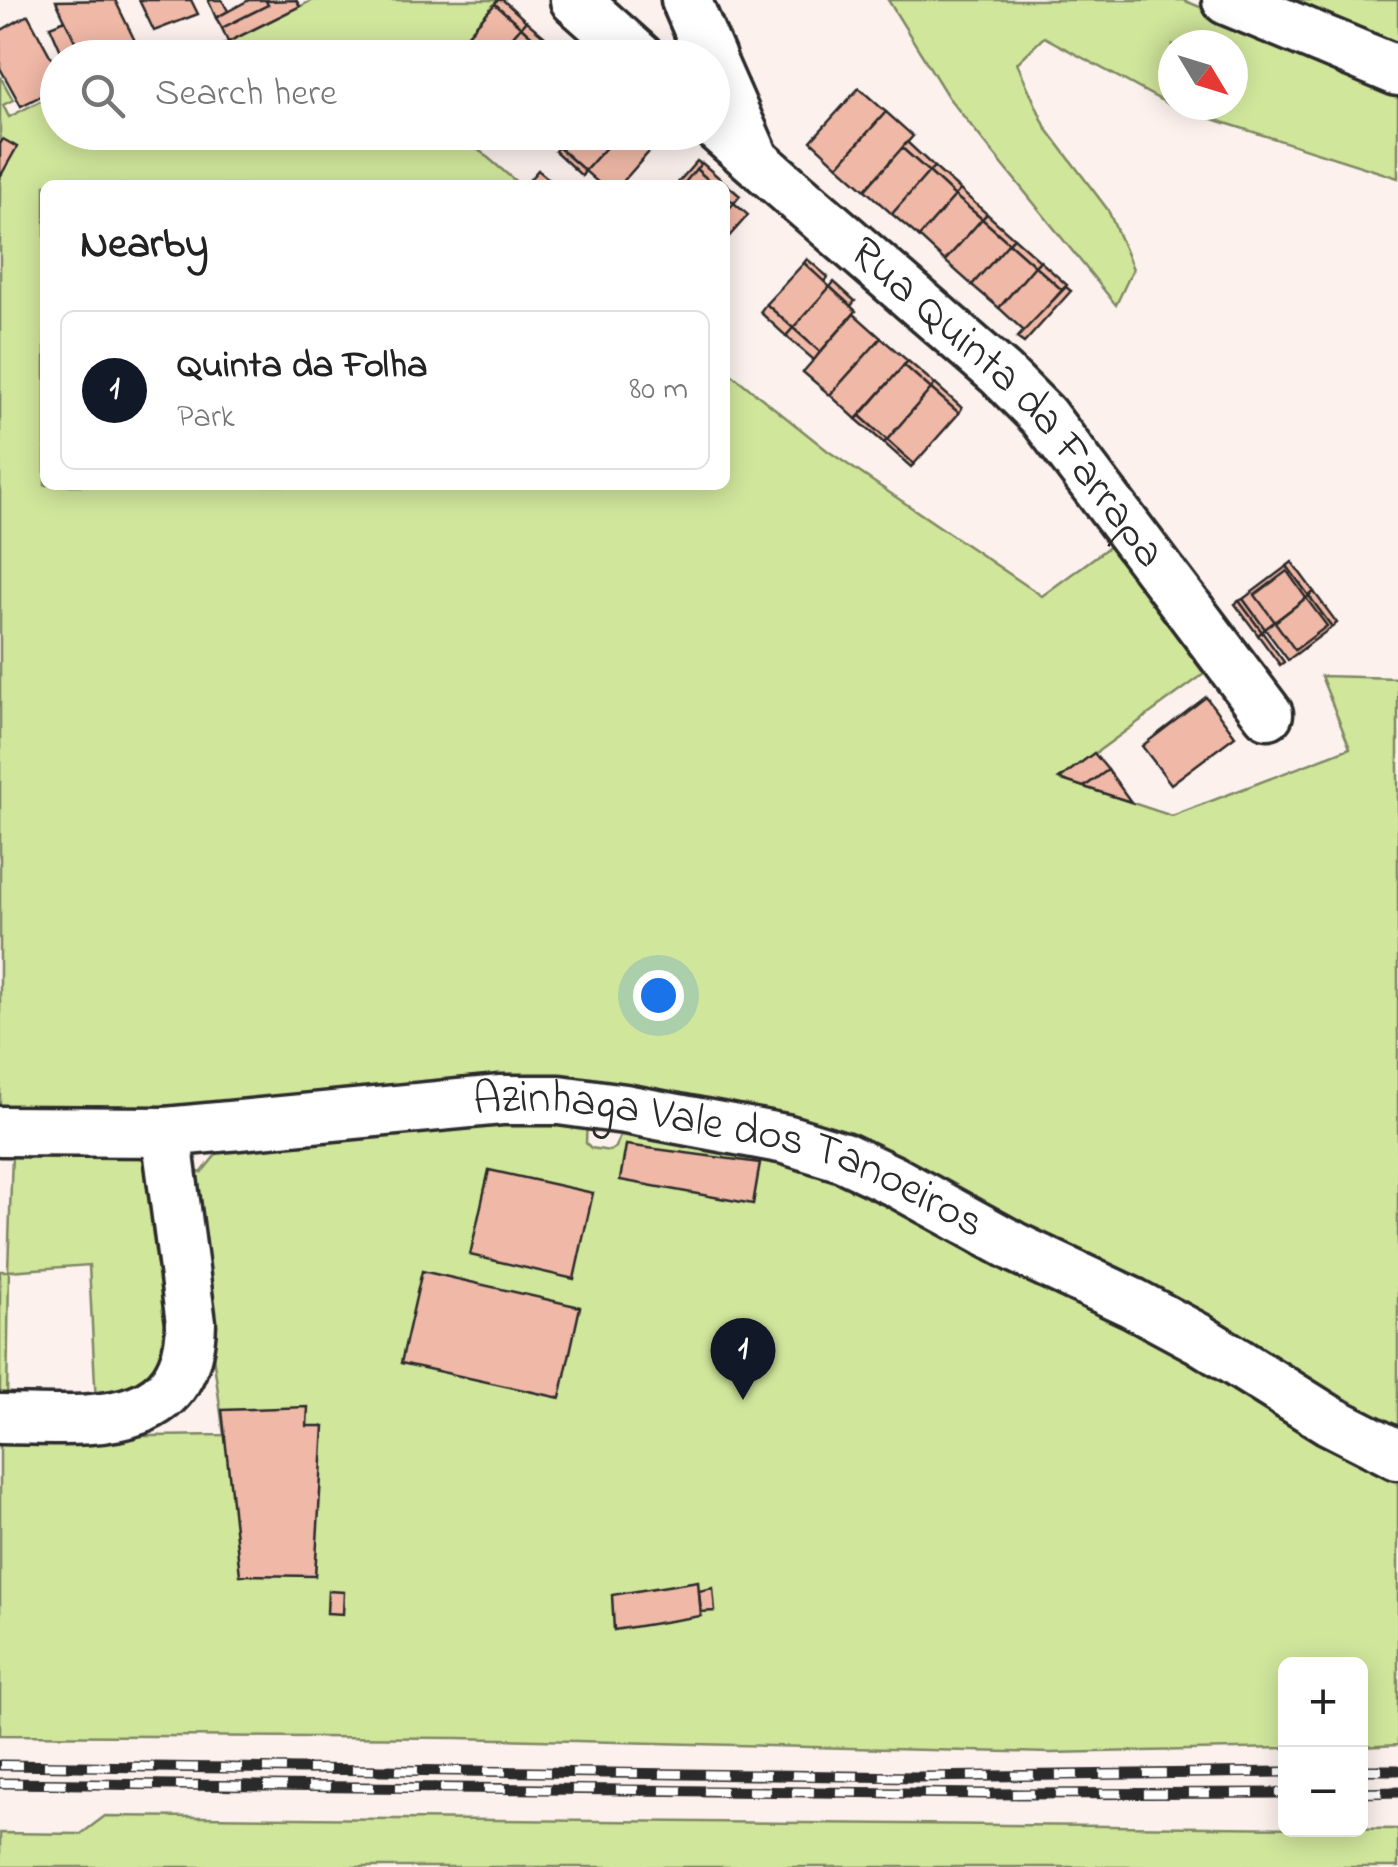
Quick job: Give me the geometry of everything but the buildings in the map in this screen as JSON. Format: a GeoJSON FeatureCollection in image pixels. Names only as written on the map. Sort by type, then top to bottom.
{"type":"FeatureCollection","features":[{"type":"Feature","properties":{"kind":"street"},"geometry":{"type":"LineString","coordinates":[[575,0],[620,40]]}},
{"type":"Feature","properties":{"kind":"street"},"geometry":{"type":"LineString","coordinates":[[686,0],[703,40]]}},
{"type":"Feature","properties":{"kind":"street"},"geometry":{"type":"LineString","coordinates":[[1227,0],[1398,71]]}},
{"type":"Feature","properties":{"kind":"street"},"geometry":{"type":"LineString","coordinates":[[730,102],[755,161]]}},
{"type":"Feature","properties":{"kind":"street","name":"Rua Quinta da Farrapa"},"geometry":{"type":"LineString","coordinates":[[730,139],[1001,374],[1043,416],[1268,714]]}},
{"type":"Feature","properties":{"kind":"street","name":"Azinhaga Vale dos Tanoeiros"},"geometry":{"type":"LineString","coordinates":[[0,1131],[166,1132],[502,1100],[559,1100],[784,1140],[844,1157],[894,1180],[1016,1248],[1198,1338],[1329,1420],[1398,1456]]}},
{"type":"Feature","properties":{"kind":"street"},"geometry":{"type":"LineString","coordinates":[[0,1419],[121,1417],[148,1406],[173,1385],[190,1353],[191,1323],[166,1132]]}},
{"type":"Feature","properties":{"kind":"green space"},"geometry":{"type":"Polygon","coordinates":[[[313,0],[498,0],[462,40],[232,40],[313,0]]]}},
{"type":"Feature","properties":{"kind":"green space"},"geometry":{"type":"Polygon","coordinates":[[[888,0],[1183,0],[1398,88],[1398,178],[1216,120],[1248,120],[1248,30],[1158,30],[1158,98],[1044,37],[1017,63],[1046,128],[1108,210],[1133,269],[1116,305],[948,97],[888,0]]]}},
{"type":"Feature","properties":{"kind":"green space"},"geometry":{"type":"Polygon","coordinates":[[[1289,0],[1398,0],[1398,43],[1389,39],[1289,0]]]}},
{"type":"Feature","properties":{"kind":"green space"},"geometry":{"type":"Polygon","coordinates":[[[0,76],[13,100],[3,105],[9,117],[40,101],[40,150],[479,150],[514,180],[40,180],[40,490],[730,490],[730,373],[828,451],[1042,596],[1110,546],[1204,674],[1060,779],[1172,816],[1350,748],[1321,676],[1398,678],[1398,1438],[766,1121],[0,1111],[0,76]]]}},
{"type":"Feature","properties":{"kind":"green space"},"geometry":{"type":"Polygon","coordinates":[[[512,1110],[587,1120],[586,1143],[591,1148],[610,1151],[616,1147],[623,1127],[727,1143],[850,1184],[1120,1316],[1398,1476],[1398,1745],[1368,1747],[1368,1657],[1278,1657],[1278,1748],[1050,1753],[457,1738],[0,1735],[0,1438],[224,1435],[188,1174],[202,1172],[219,1151],[219,1139],[512,1110]]]}},
{"type":"Feature","properties":{"kind":"green space"},"geometry":{"type":"Polygon","coordinates":[[[133,1151],[152,1167],[176,1327],[154,1380],[96,1404],[89,1265],[9,1271],[7,1402],[0,1402],[0,1271],[8,1271],[12,1154],[133,1151]]]}},
{"type":"Feature","properties":{"kind":"green space"},"geometry":{"type":"Polygon","coordinates":[[[105,1816],[1278,1828],[1278,1837],[1368,1837],[1368,1829],[1398,1829],[1398,1867],[0,1867],[0,1833],[81,1834],[105,1816]]]}},
{"type":"Feature","properties":{"kind":"railway"},"geometry":{"type":"LineString","coordinates":[[0,1765],[918,1777],[1278,1772]]}},
{"type":"Feature","properties":{"kind":"railway"},"geometry":{"type":"LineString","coordinates":[[1368,1770],[1398,1770]]}},
{"type":"Feature","properties":{"kind":"railway"},"geometry":{"type":"LineString","coordinates":[[0,1783],[987,1794],[1278,1793]]}},
{"type":"Feature","properties":{"kind":"railway"},"geometry":{"type":"LineString","coordinates":[[1368,1793],[1398,1792]]}},
{"type":"Feature","properties":{"kind":"place","name":"Quinta da Folha"},"geometry":{"type":"Point","coordinates":[743,1400]}}]}
